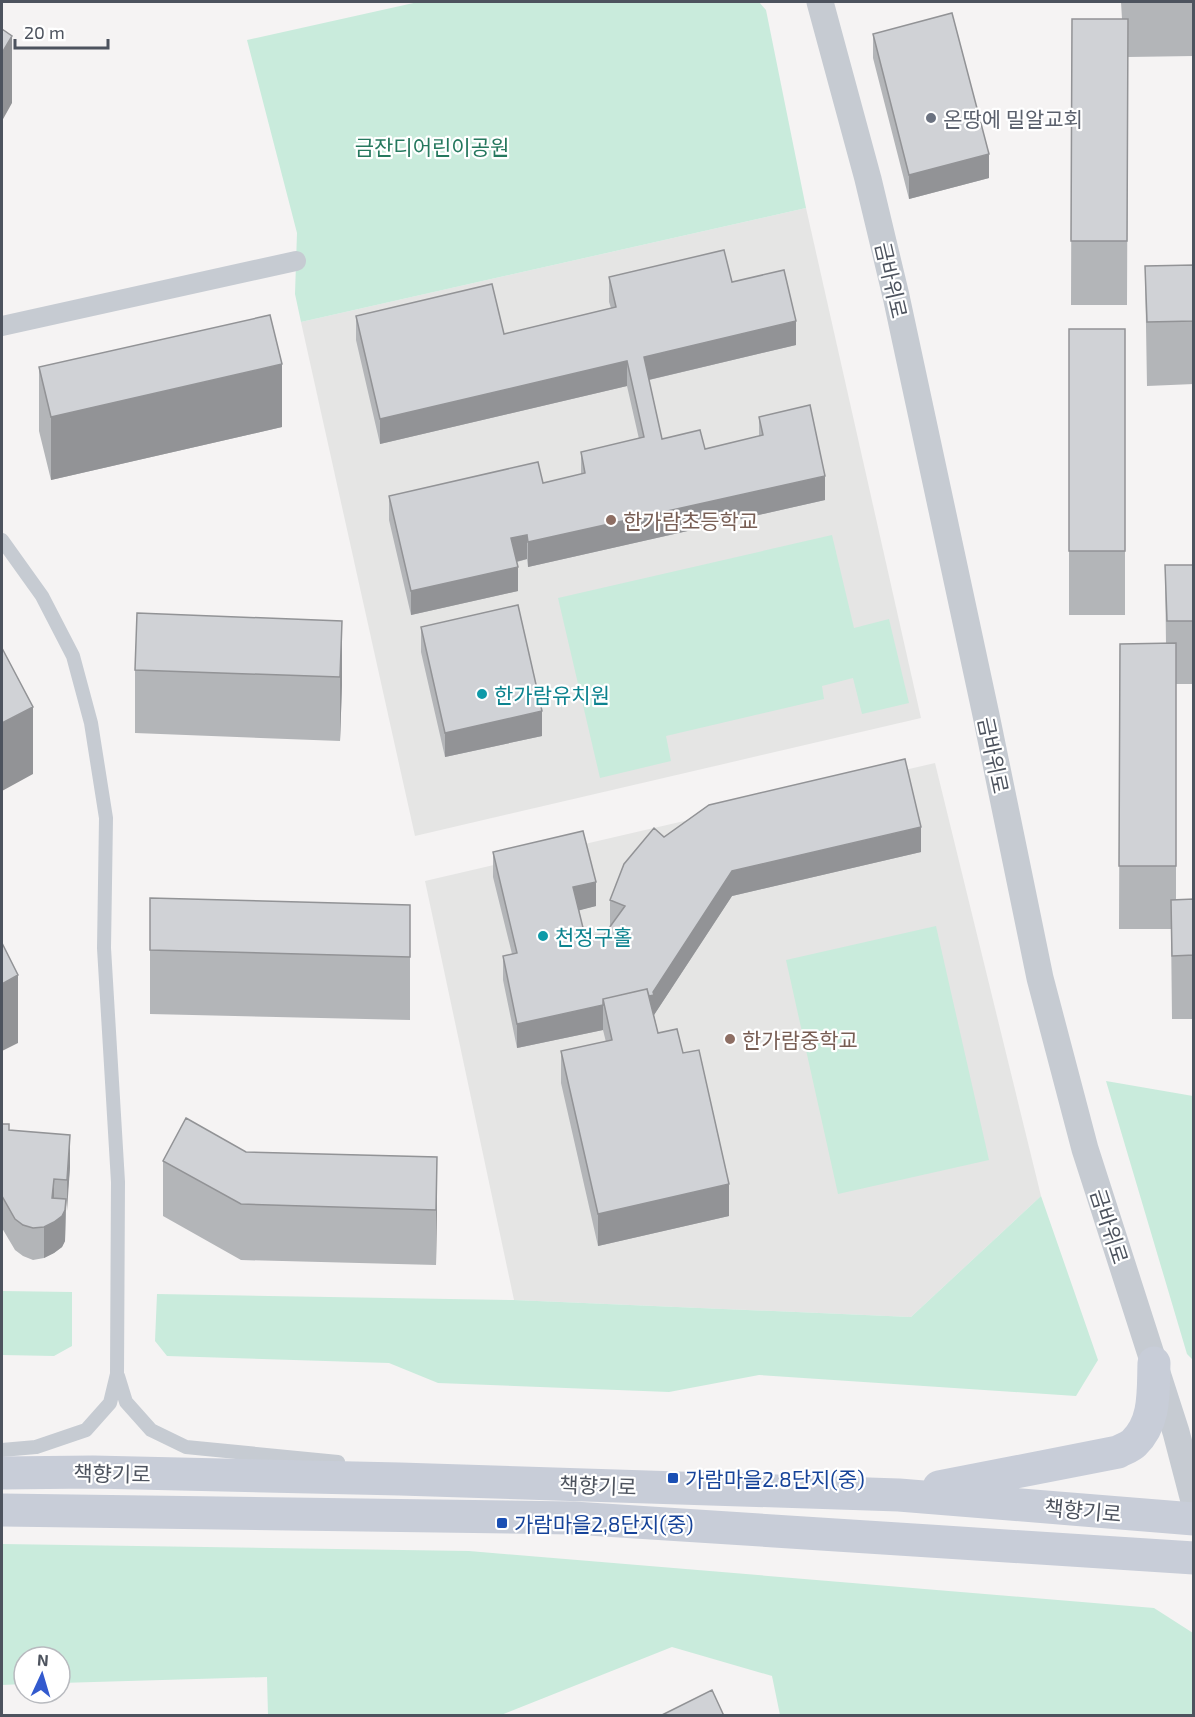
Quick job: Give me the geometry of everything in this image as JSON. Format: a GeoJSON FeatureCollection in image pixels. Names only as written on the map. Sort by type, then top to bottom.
{"type":"FeatureCollection","features":[{"type":"Feature","properties":{"kind":"main road"},"geometry":{"type":"LineString","coordinates":[[900,1495],[1118,1452],[1134,1443],[1152,1413],[1154,1363]]}},
{"type":"Feature","properties":{"kind":"main road","name":"책향기로"},"geometry":{"type":"LineString","coordinates":[[2,1473],[93,1472],[534,1482],[900,1495],[1194,1519]]}},
{"type":"Feature","properties":{"kind":"main road","name":"책향기로"},"geometry":{"type":"LineString","coordinates":[[2,1510],[573,1518],[1194,1558]]}},
{"type":"Feature","properties":{"kind":"street","name":"금바위로"},"geometry":{"type":"LineString","coordinates":[[820,2],[868,179],[896,296],[1040,978],[1085,1149],[1176,1432],[1194,1501]]}},
{"type":"Feature","properties":{"kind":"street"},"geometry":{"type":"LineString","coordinates":[[2,326],[296,261]]}},
{"type":"Feature","properties":{"kind":"lane"},"geometry":{"type":"LineString","coordinates":[[2,540],[42,596],[73,657],[91,723],[106,819],[104,948],[118,1182],[117,1374],[110,1402],[87,1430],[36,1447],[2,1450]]}},
{"type":"Feature","properties":{"kind":"lane"},"geometry":{"type":"LineString","coordinates":[[117,1374],[126,1402],[151,1430],[186,1447],[534,1482]]}},
{"type":"Feature","properties":{"kind":"shaded area","name":"한가람초등학교"},"geometry":{"type":"Polygon","coordinates":[[[806,208],[921,718],[415,836],[301,322],[806,208]]]}},
{"type":"Feature","properties":{"kind":"shaded area","name":"한가람중학교"},"geometry":{"type":"Polygon","coordinates":[[[935,763],[1041,1196],[911,1317],[514,1300],[425,881],[935,763]]]}},
{"type":"Feature","properties":{"kind":"green space","name":"금잔디어린이공원"},"geometry":{"type":"Polygon","coordinates":[[[418,2],[759,2],[766,10],[806,208],[301,322],[295,294],[297,233],[247,40],[418,2]]]}},
{"type":"Feature","properties":{"kind":"green space"},"geometry":{"type":"Polygon","coordinates":[[[832,535],[854,628],[889,619],[909,703],[862,714],[853,678],[822,686],[824,699],[666,736],[671,761],[600,778],[558,598],[832,535]]]}},
{"type":"Feature","properties":{"kind":"green space"},"geometry":{"type":"Polygon","coordinates":[[[936,926],[989,1160],[838,1194],[786,960],[936,926]]]}},
{"type":"Feature","properties":{"kind":"green space"},"geometry":{"type":"Polygon","coordinates":[[[1106,1081],[1193,1096],[1193,1360],[1187,1354],[1106,1081]]]}},
{"type":"Feature","properties":{"kind":"green space"},"geometry":{"type":"Polygon","coordinates":[[[1041,1196],[1098,1360],[1076,1396],[759,1375],[669,1392],[438,1383],[389,1363],[167,1356],[155,1341],[157,1294],[514,1300],[911,1317],[1041,1196]]]}},
{"type":"Feature","properties":{"kind":"green space"},"geometry":{"type":"Polygon","coordinates":[[[2,1291],[72,1292],[72,1346],[54,1356],[2,1355],[2,1291]]]}},
{"type":"Feature","properties":{"kind":"green space"},"geometry":{"type":"Polygon","coordinates":[[[2,1544],[469,1551],[1154,1608],[1193,1633],[1193,1715],[780,1715],[772,1676],[672,1647],[501,1715],[268,1715],[267,1677],[72,1683],[72,1645],[12,1645],[12,1685],[2,1685],[2,1544]]]}},
{"type":"Feature","properties":{"kind":"building","name":"온땅에 밀알교회"},"geometry":{"type":"Polygon","coordinates":[[[952,13],[989,154],[909,175],[873,34],[952,13]]]}},
{"type":"Feature","properties":{"kind":"building"},"geometry":{"type":"Polygon","coordinates":[[[1072,19],[1128,19],[1127,241],[1071,241],[1072,19]]]}},
{"type":"Feature","properties":{"kind":"building"},"geometry":{"type":"Polygon","coordinates":[[[2,29],[12,36],[2,53],[2,29]]]}},
{"type":"Feature","properties":{"kind":"building"},"geometry":{"type":"Polygon","coordinates":[[[724,250],[732,282],[784,270],[796,321],[644,357],[662,439],[700,430],[705,449],[763,435],[759,417],[810,405],[825,476],[528,542],[527,535],[511,538],[518,567],[411,591],[389,496],[538,462],[543,483],[585,473],[581,452],[644,437],[627,361],[380,419],[356,316],[492,284],[504,334],[616,307],[609,277],[724,250]]]}},
{"type":"Feature","properties":{"kind":"building"},"geometry":{"type":"Polygon","coordinates":[[[1194,265],[1194,321],[1147,322],[1145,266],[1194,265]]]}},
{"type":"Feature","properties":{"kind":"building"},"geometry":{"type":"Polygon","coordinates":[[[270,315],[282,364],[51,417],[39,367],[270,315]]]}},
{"type":"Feature","properties":{"kind":"building"},"geometry":{"type":"Polygon","coordinates":[[[1069,329],[1125,329],[1125,551],[1069,551],[1069,329]]]}},
{"type":"Feature","properties":{"kind":"building"},"geometry":{"type":"Polygon","coordinates":[[[1165,565],[1194,565],[1194,621],[1167,621],[1165,565]]]}},
{"type":"Feature","properties":{"kind":"building","name":"한가람유치원"},"geometry":{"type":"Polygon","coordinates":[[[518,605],[542,711],[445,733],[421,627],[518,605]]]}},
{"type":"Feature","properties":{"kind":"building"},"geometry":{"type":"Polygon","coordinates":[[[137,613],[342,621],[340,677],[135,670],[137,613]]]}},
{"type":"Feature","properties":{"kind":"building"},"geometry":{"type":"Polygon","coordinates":[[[1176,643],[1176,866],[1119,866],[1120,644],[1176,643]]]}},
{"type":"Feature","properties":{"kind":"building"},"geometry":{"type":"Polygon","coordinates":[[[2,651],[33,707],[2,723],[2,651]]]}},
{"type":"Feature","properties":{"kind":"building"},"geometry":{"type":"Polygon","coordinates":[[[905,759],[921,827],[732,871],[653,992],[654,995],[649,996],[647,989],[603,999],[603,1005],[517,1024],[503,956],[517,953],[493,852],[583,831],[596,882],[573,887],[585,936],[604,935],[625,906],[610,900],[624,864],[654,828],[664,837],[709,805],[905,759]]]}},
{"type":"Feature","properties":{"kind":"building"},"geometry":{"type":"Polygon","coordinates":[[[150,898],[410,905],[410,957],[150,950],[150,898]]]}},
{"type":"Feature","properties":{"kind":"building"},"geometry":{"type":"Polygon","coordinates":[[[1194,899],[1194,955],[1172,956],[1171,900],[1194,899]]]}},
{"type":"Feature","properties":{"kind":"building"},"geometry":{"type":"Polygon","coordinates":[[[2,943],[18,975],[2,984],[2,943]]]}},
{"type":"Feature","properties":{"kind":"building"},"geometry":{"type":"Polygon","coordinates":[[[647,989],[658,1033],[677,1029],[683,1053],[699,1050],[729,1184],[598,1214],[561,1051],[612,1040],[603,999],[647,989]]]}},
{"type":"Feature","properties":{"kind":"building"},"geometry":{"type":"Polygon","coordinates":[[[186,1118],[246,1152],[437,1157],[436,1210],[241,1204],[163,1161],[186,1118]]]}},
{"type":"Feature","properties":{"kind":"building"},"geometry":{"type":"Polygon","coordinates":[[[2,1124],[9,1124],[9,1130],[70,1135],[67,1180],[54,1179],[52,1198],[66,1199],[65,1210],[62,1216],[44,1227],[33,1228],[23,1225],[15,1219],[2,1196],[2,1124]]]}},
{"type":"Feature","properties":{"kind":"building"},"geometry":{"type":"Polygon","coordinates":[[[712,1690],[724,1716],[660,1716],[712,1690]]]}},
{"type":"Feature","properties":{"kind":"place","name":"온땅에 밀알교회"},"geometry":{"type":"Point","coordinates":[931,118]}},
{"type":"Feature","properties":{"kind":"place","name":"한가람초등학교"},"geometry":{"type":"Point","coordinates":[611,520]}},
{"type":"Feature","properties":{"kind":"place","name":"한가람유치원"},"geometry":{"type":"Point","coordinates":[482,694]}},
{"type":"Feature","properties":{"kind":"place","name":"천정구홀"},"geometry":{"type":"Point","coordinates":[543,936]}},
{"type":"Feature","properties":{"kind":"place","name":"한가람중학교"},"geometry":{"type":"Point","coordinates":[730,1039]}},
{"type":"Feature","properties":{"kind":"place","name":"가람마을2.8단지(중)"},"geometry":{"type":"Point","coordinates":[673,1478]}},
{"type":"Feature","properties":{"kind":"place","name":"가람마을2,8단지(중)"},"geometry":{"type":"Point","coordinates":[502,1523]}}]}
